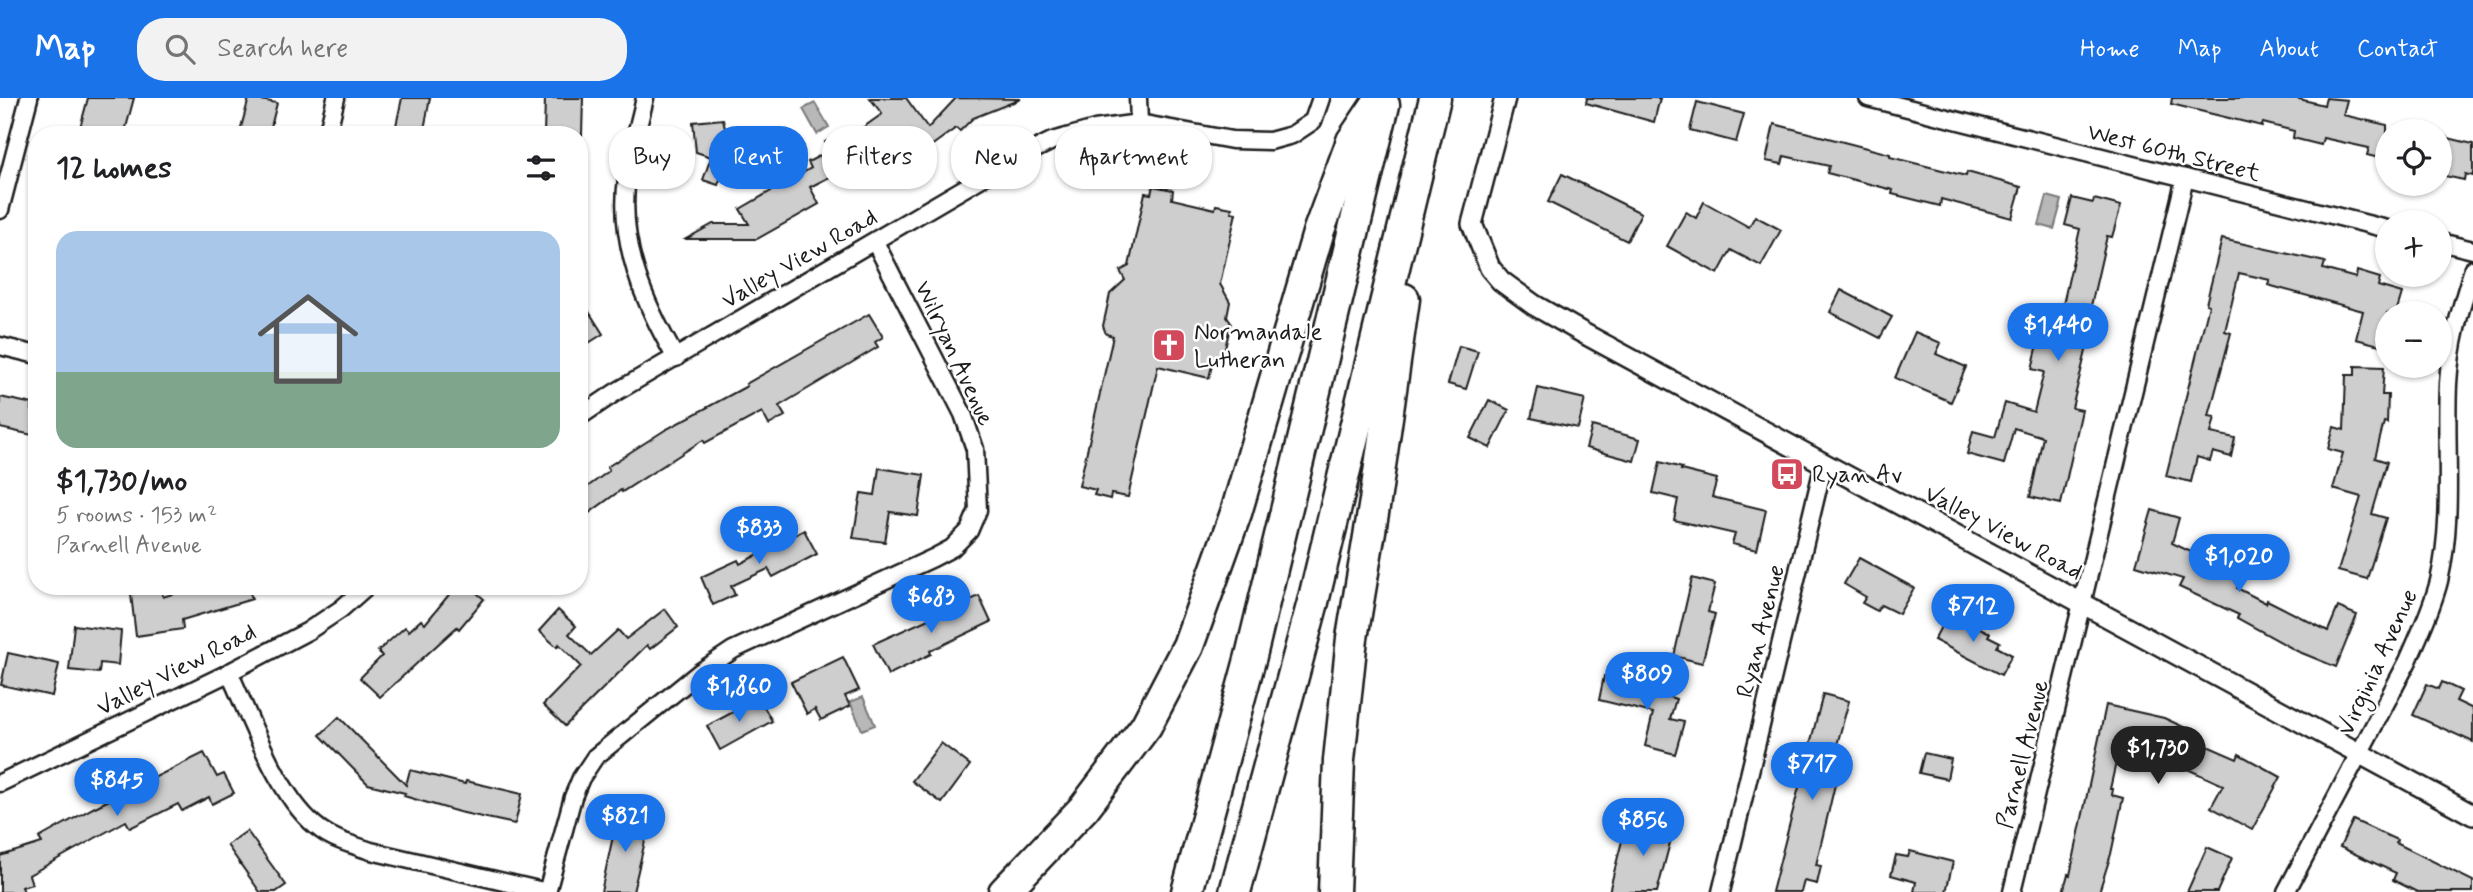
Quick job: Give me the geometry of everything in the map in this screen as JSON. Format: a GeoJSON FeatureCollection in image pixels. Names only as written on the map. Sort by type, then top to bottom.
{"type":"FeatureCollection","features":[{"type":"Feature","properties":{"kind":"highway"},"geometry":{"type":"LineString","coordinates":[[1004,892],[1084,808],[1137,737],[1168,687],[1188,646],[1236,513],[1320,230],[1352,141],[1381,98]]}},
{"type":"Feature","properties":{"kind":"highway"},"geometry":{"type":"LineString","coordinates":[[1187,892],[1251,656],[1386,98]]}},
{"type":"Feature","properties":{"kind":"highway"},"geometry":{"type":"LineString","coordinates":[[1236,892],[1313,602],[1432,109]]}},
{"type":"Feature","properties":{"kind":"highway"},"geometry":{"type":"LineString","coordinates":[[1334,892],[1339,760],[1352,638],[1375,500],[1432,109]]}},
{"type":"Feature","properties":{"kind":"street"},"geometry":{"type":"LineString","coordinates":[[0,210],[29,98]]}},
{"type":"Feature","properties":{"kind":"street"},"geometry":{"type":"LineString","coordinates":[[329,126],[336,98]]}},
{"type":"Feature","properties":{"kind":"street"},"geometry":{"type":"LineString","coordinates":[[645,98],[627,180],[626,218],[631,259],[644,297],[676,358]]}},
{"type":"Feature","properties":{"kind":"street"},"geometry":{"type":"LineString","coordinates":[[1138,98],[1139,123]]}},
{"type":"Feature","properties":{"kind":"street","name":"Valley View Road"},"geometry":{"type":"LineString","coordinates":[[588,411],[1009,162],[1052,141],[1095,129],[1139,123],[1232,140],[1270,141],[1292,135],[1313,121],[1321,98]]}},
{"type":"Feature","properties":{"kind":"street","name":"Valley View Road"},"geometry":{"type":"LineString","coordinates":[[1505,98],[1472,224],[1490,268],[1501,281],[1534,305],[1583,333],[2473,815]]}},
{"type":"Feature","properties":{"kind":"street","name":"West 60th Street"},"geometry":{"type":"LineString","coordinates":[[1868,98],[2375,226]]}},
{"type":"Feature","properties":{"kind":"street","name":"Parnell Avenue"},"geometry":{"type":"LineString","coordinates":[[2012,892],[2185,178]]}},
{"type":"Feature","properties":{"kind":"street","name":"Wilryan Avenue"},"geometry":{"type":"LineString","coordinates":[[547,892],[573,797],[581,778],[596,757],[700,671],[733,650],[933,558],[952,548],[969,531],[978,510],[975,449],[963,414],[875,242]]}},
{"type":"Feature","properties":{"kind":"street"},"geometry":{"type":"LineString","coordinates":[[2452,245],[2473,250]]}},
{"type":"Feature","properties":{"kind":"street","name":"Virginia Avenue"},"geometry":{"type":"LineString","coordinates":[[2286,892],[2408,661],[2439,582],[2446,540],[2448,380],[2453,339],[2473,269]]}},
{"type":"Feature","properties":{"kind":"street"},"geometry":{"type":"LineString","coordinates":[[0,346],[28,353]]}},
{"type":"Feature","properties":{"kind":"street","name":"Ryan Avenue"},"geometry":{"type":"LineString","coordinates":[[1721,892],[1824,463]]}},
{"type":"Feature","properties":{"kind":"street","name":"Valley View Road"},"geometry":{"type":"LineString","coordinates":[[0,783],[308,631],[357,595]]}},
{"type":"Feature","properties":{"kind":"street"},"geometry":{"type":"LineString","coordinates":[[229,672],[283,789],[300,811],[321,830],[343,842],[371,850],[547,892]]}},
{"type":"Feature","properties":{"kind":"shaded area"},"geometry":{"type":"Polygon","coordinates":[[[815,103],[828,126],[822,126],[822,131],[817,134],[803,109],[815,103]]]}},
{"type":"Feature","properties":{"kind":"shaded area"},"geometry":{"type":"Polygon","coordinates":[[[2047,196],[2062,200],[2054,229],[2039,225],[2047,196]]]}},
{"type":"Feature","properties":{"kind":"shaded area"},"geometry":{"type":"Polygon","coordinates":[[[863,697],[875,725],[862,730],[850,702],[863,697]]]}},
{"type":"Feature","properties":{"kind":"building"},"geometry":{"type":"Polygon","coordinates":[[[88,98],[134,98],[126,126],[80,126],[88,98]]]}},
{"type":"Feature","properties":{"kind":"building"},"geometry":{"type":"Polygon","coordinates":[[[249,98],[277,103],[271,126],[241,126],[249,98]]]}},
{"type":"Feature","properties":{"kind":"building"},"geometry":{"type":"Polygon","coordinates":[[[402,98],[430,98],[425,126],[396,126],[402,98]]]}},
{"type":"Feature","properties":{"kind":"building"},"geometry":{"type":"Polygon","coordinates":[[[545,98],[583,98],[582,126],[544,126],[545,98]]]}},
{"type":"Feature","properties":{"kind":"building"},"geometry":{"type":"Polygon","coordinates":[[[870,98],[906,98],[927,126],[865,126],[882,114],[870,98]]]}},
{"type":"Feature","properties":{"kind":"building"},"geometry":{"type":"Polygon","coordinates":[[[956,98],[1021,99],[973,118],[965,126],[951,126],[951,132],[937,142],[937,126],[930,126],[956,98]]]}},
{"type":"Feature","properties":{"kind":"building"},"geometry":{"type":"Polygon","coordinates":[[[1587,98],[1660,98],[1654,122],[1586,103],[1587,98]]]}},
{"type":"Feature","properties":{"kind":"building"},"geometry":{"type":"Polygon","coordinates":[[[2172,98],[2295,98],[2324,105],[2326,98],[2347,100],[2343,115],[2375,122],[2375,157],[2367,155],[2369,148],[2323,138],[2321,145],[2293,138],[2294,131],[2171,104],[2172,98]]]}},
{"type":"Feature","properties":{"kind":"building"},"geometry":{"type":"Polygon","coordinates":[[[1697,102],[1744,114],[1736,142],[1690,130],[1697,102]]]}},
{"type":"Feature","properties":{"kind":"building"},"geometry":{"type":"Polygon","coordinates":[[[723,119],[725,126],[709,126],[709,156],[696,152],[693,122],[723,119]]]}},
{"type":"Feature","properties":{"kind":"building"},"geometry":{"type":"Polygon","coordinates":[[[1774,124],[1890,154],[1890,157],[1966,176],[1967,172],[2021,187],[2012,218],[1941,199],[1940,206],[1892,194],[1893,190],[1827,173],[1829,166],[1784,156],[1782,164],[1766,161],[1774,124]]]}},
{"type":"Feature","properties":{"kind":"building"},"geometry":{"type":"Polygon","coordinates":[[[2452,139],[2473,144],[2473,176],[2465,174],[2464,180],[2452,178],[2452,139]]]}},
{"type":"Feature","properties":{"kind":"building"},"geometry":{"type":"Polygon","coordinates":[[[822,155],[822,181],[810,187],[819,204],[757,239],[686,239],[713,224],[749,224],[740,209],[775,189],[808,189],[808,170],[811,168],[808,162],[822,155]]]}},
{"type":"Feature","properties":{"kind":"building"},"geometry":{"type":"Polygon","coordinates":[[[709,163],[709,182],[703,180],[709,163]]]}},
{"type":"Feature","properties":{"kind":"building"},"geometry":{"type":"Polygon","coordinates":[[[1562,174],[1641,213],[1627,241],[1548,202],[1562,174]]]}},
{"type":"Feature","properties":{"kind":"building","name":"Normandale Lutheran"},"geometry":{"type":"Polygon","coordinates":[[[1152,189],[1173,190],[1172,199],[1215,209],[1216,205],[1232,208],[1231,212],[1236,213],[1220,284],[1230,302],[1227,317],[1231,323],[1224,353],[1213,361],[1209,378],[1158,366],[1128,497],[1111,494],[1110,499],[1094,495],[1096,490],[1079,486],[1113,336],[1106,334],[1103,326],[1110,294],[1125,280],[1120,271],[1129,266],[1145,193],[1151,194],[1152,189]]]}},
{"type":"Feature","properties":{"kind":"building"},"geometry":{"type":"Polygon","coordinates":[[[2072,198],[2093,203],[2094,199],[2121,206],[2112,237],[2107,236],[2091,306],[2086,305],[2077,344],[2087,347],[2072,408],[2082,410],[2061,504],[2030,497],[2043,437],[2014,428],[2004,464],[1967,454],[1973,431],[1995,437],[2005,403],[2034,412],[2044,372],[2032,369],[2039,340],[2045,318],[2059,322],[2080,229],[2065,225],[2072,198]]]}},
{"type":"Feature","properties":{"kind":"building"},"geometry":{"type":"Polygon","coordinates":[[[1704,202],[1749,227],[1755,216],[1781,230],[1761,266],[1731,250],[1718,274],[1667,246],[1686,212],[1696,218],[1704,202]]]}},
{"type":"Feature","properties":{"kind":"building"},"geometry":{"type":"Polygon","coordinates":[[[2222,239],[2325,262],[2323,269],[2356,278],[2357,271],[2375,276],[2375,287],[2402,293],[2400,301],[2375,301],[2375,344],[2356,339],[2363,311],[2268,285],[2270,280],[2239,273],[2225,331],[2231,333],[2209,416],[2215,417],[2211,433],[2235,438],[2231,457],[2213,452],[2210,461],[2197,457],[2191,482],[2166,476],[2209,305],[2206,304],[2222,239]]]}},
{"type":"Feature","properties":{"kind":"building"},"geometry":{"type":"Polygon","coordinates":[[[1841,290],[1892,317],[1880,338],[1830,312],[1841,290]]]}},
{"type":"Feature","properties":{"kind":"building"},"geometry":{"type":"Polygon","coordinates":[[[588,310],[603,334],[588,343],[588,310]]]}},
{"type":"Feature","properties":{"kind":"building"},"geometry":{"type":"Polygon","coordinates":[[[869,314],[883,337],[875,342],[878,347],[779,406],[785,416],[769,425],[762,412],[705,443],[703,440],[622,492],[621,490],[589,513],[588,486],[609,471],[607,467],[665,430],[747,386],[746,384],[869,314]]]}},
{"type":"Feature","properties":{"kind":"building"},"geometry":{"type":"Polygon","coordinates":[[[1915,332],[1941,343],[1936,354],[1966,367],[1951,402],[1895,378],[1915,332]]]}},
{"type":"Feature","properties":{"kind":"building"},"geometry":{"type":"Polygon","coordinates":[[[1459,346],[1478,351],[1466,389],[1448,384],[1459,346]]]}},
{"type":"Feature","properties":{"kind":"building"},"geometry":{"type":"Polygon","coordinates":[[[2355,366],[2375,367],[2375,378],[2383,378],[2382,395],[2388,395],[2387,423],[2384,422],[2375,458],[2387,462],[2372,514],[2386,518],[2367,579],[2338,571],[2361,497],[2333,489],[2343,453],[2328,449],[2334,427],[2344,430],[2346,375],[2355,375],[2355,366]]]}},
{"type":"Feature","properties":{"kind":"building"},"geometry":{"type":"Polygon","coordinates":[[[1538,388],[1585,399],[1578,428],[1531,418],[1538,388]]]}},
{"type":"Feature","properties":{"kind":"building"},"geometry":{"type":"Polygon","coordinates":[[[0,397],[28,403],[28,434],[0,428],[0,397]]]}},
{"type":"Feature","properties":{"kind":"building"},"geometry":{"type":"Polygon","coordinates":[[[1489,400],[1509,410],[1490,448],[1470,438],[1489,400]]]}},
{"type":"Feature","properties":{"kind":"building"},"geometry":{"type":"Polygon","coordinates":[[[1592,426],[1640,439],[1634,461],[1586,448],[1592,426]]]}},
{"type":"Feature","properties":{"kind":"building"},"geometry":{"type":"Polygon","coordinates":[[[1660,462],[1717,479],[1712,497],[1766,510],[1757,550],[1732,544],[1735,534],[1674,520],[1678,499],[1653,493],[1660,462]]]}},
{"type":"Feature","properties":{"kind":"building"},"geometry":{"type":"Polygon","coordinates":[[[879,468],[924,475],[918,516],[890,512],[885,542],[853,538],[861,493],[875,495],[879,468]]]}},
{"type":"Feature","properties":{"kind":"building"},"geometry":{"type":"Polygon","coordinates":[[[2152,510],[2179,518],[2172,543],[2216,564],[2221,554],[2247,567],[2237,588],[2266,603],[2267,600],[2328,631],[2338,607],[2357,615],[2336,667],[2297,651],[2237,618],[2239,615],[2179,587],[2183,579],[2136,565],[2152,510]]]}},
{"type":"Feature","properties":{"kind":"building"},"geometry":{"type":"Polygon","coordinates":[[[804,530],[817,554],[773,577],[768,569],[731,586],[735,595],[713,605],[701,577],[738,560],[740,564],[804,530]]]}},
{"type":"Feature","properties":{"kind":"building"},"geometry":{"type":"Polygon","coordinates":[[[1859,558],[1914,588],[1899,614],[1881,605],[1877,611],[1862,603],[1866,597],[1844,584],[1859,558]]]}},
{"type":"Feature","properties":{"kind":"building"},"geometry":{"type":"Polygon","coordinates":[[[1692,578],[1715,584],[1708,612],[1715,614],[1702,663],[1674,656],[1692,578]]]}},
{"type":"Feature","properties":{"kind":"building"},"geometry":{"type":"Polygon","coordinates":[[[131,595],[251,595],[252,599],[182,620],[183,629],[136,636],[131,595]]]}},
{"type":"Feature","properties":{"kind":"building"},"geometry":{"type":"Polygon","coordinates":[[[449,595],[479,595],[484,599],[459,629],[457,627],[380,697],[360,678],[382,656],[378,651],[405,627],[409,631],[421,620],[425,624],[449,595]]]}},
{"type":"Feature","properties":{"kind":"building"},"geometry":{"type":"Polygon","coordinates":[[[979,596],[991,622],[930,651],[931,654],[888,675],[873,644],[979,596]]]}},
{"type":"Feature","properties":{"kind":"building"},"geometry":{"type":"Polygon","coordinates":[[[665,609],[678,627],[650,649],[647,645],[565,726],[543,705],[581,666],[559,644],[557,647],[539,631],[558,610],[576,626],[569,634],[591,655],[618,630],[626,639],[665,609]]]}},
{"type":"Feature","properties":{"kind":"building"},"geometry":{"type":"Polygon","coordinates":[[[1947,615],[1990,633],[1988,636],[2000,642],[1997,647],[2012,655],[2001,675],[1934,640],[1947,615]]]}},
{"type":"Feature","properties":{"kind":"building"},"geometry":{"type":"Polygon","coordinates":[[[74,625],[121,631],[118,665],[100,663],[99,673],[69,670],[74,625]]]}},
{"type":"Feature","properties":{"kind":"building"},"geometry":{"type":"Polygon","coordinates":[[[8,653],[59,664],[52,696],[1,685],[8,653]]]}},
{"type":"Feature","properties":{"kind":"building"},"geometry":{"type":"Polygon","coordinates":[[[843,657],[859,690],[845,696],[850,706],[821,720],[815,709],[807,714],[791,682],[843,657]]]}},
{"type":"Feature","properties":{"kind":"building"},"geometry":{"type":"Polygon","coordinates":[[[1604,676],[1631,682],[1630,685],[1676,699],[1670,719],[1684,722],[1675,754],[1645,746],[1653,713],[1599,700],[1604,676]]]}},
{"type":"Feature","properties":{"kind":"building"},"geometry":{"type":"Polygon","coordinates":[[[2442,682],[2461,691],[2456,701],[2473,709],[2473,742],[2413,715],[2427,684],[2439,689],[2442,682]]]}},
{"type":"Feature","properties":{"kind":"building"},"geometry":{"type":"Polygon","coordinates":[[[1823,694],[1849,701],[1829,774],[1837,776],[1816,865],[1821,866],[1817,884],[1804,881],[1801,892],[1772,892],[1823,694]]]}},
{"type":"Feature","properties":{"kind":"building"},"geometry":{"type":"Polygon","coordinates":[[[759,698],[772,721],[720,750],[707,726],[759,698]]]}},
{"type":"Feature","properties":{"kind":"building"},"geometry":{"type":"Polygon","coordinates":[[[2106,705],[2164,718],[2201,735],[2198,742],[2237,759],[2239,754],[2281,777],[2252,830],[2211,807],[2223,785],[2154,754],[2157,748],[2121,740],[2110,789],[2113,789],[2112,795],[2123,798],[2111,854],[2099,892],[2063,892],[2068,874],[2070,875],[2106,705]]]}},
{"type":"Feature","properties":{"kind":"building"},"geometry":{"type":"Polygon","coordinates":[[[339,717],[406,785],[410,770],[465,784],[466,781],[522,794],[515,824],[459,812],[404,796],[405,793],[368,784],[320,735],[339,717]]]}},
{"type":"Feature","properties":{"kind":"building"},"geometry":{"type":"Polygon","coordinates":[[[941,743],[970,765],[942,803],[912,781],[941,743]]]}},
{"type":"Feature","properties":{"kind":"building"},"geometry":{"type":"Polygon","coordinates":[[[204,753],[217,777],[224,774],[234,793],[212,804],[209,797],[182,811],[178,804],[130,828],[126,821],[29,875],[32,884],[22,887],[24,892],[0,892],[0,856],[42,843],[39,838],[204,753]]]}},
{"type":"Feature","properties":{"kind":"building"},"geometry":{"type":"Polygon","coordinates":[[[1924,753],[1951,759],[1947,779],[1919,773],[1924,753]]]}},
{"type":"Feature","properties":{"kind":"building"},"geometry":{"type":"Polygon","coordinates":[[[618,813],[650,820],[633,892],[601,892],[618,813]]]}},
{"type":"Feature","properties":{"kind":"building"},"geometry":{"type":"Polygon","coordinates":[[[1648,817],[1675,824],[1657,892],[1609,892],[1625,829],[1644,834],[1648,817]]]}},
{"type":"Feature","properties":{"kind":"building"},"geometry":{"type":"Polygon","coordinates":[[[2353,820],[2397,840],[2396,843],[2473,881],[2473,892],[2417,892],[2393,880],[2396,873],[2340,847],[2353,820]]]}},
{"type":"Feature","properties":{"kind":"building"},"geometry":{"type":"Polygon","coordinates":[[[247,831],[286,885],[276,892],[260,892],[227,845],[247,831]]]}},
{"type":"Feature","properties":{"kind":"building"},"geometry":{"type":"Polygon","coordinates":[[[2207,847],[2232,858],[2217,892],[2187,892],[2207,847]]]}},
{"type":"Feature","properties":{"kind":"building"},"geometry":{"type":"Polygon","coordinates":[[[1910,851],[1953,862],[1946,892],[1914,892],[1916,882],[1891,875],[1896,855],[1908,857],[1910,851]]]}},
{"type":"Feature","properties":{"kind":"place","name":"Normandale Lutheran"},"geometry":{"type":"Point","coordinates":[1169,345]}},
{"type":"Feature","properties":{"kind":"place","name":"Ryan Av"},"geometry":{"type":"Point","coordinates":[1787,474]}}]}
